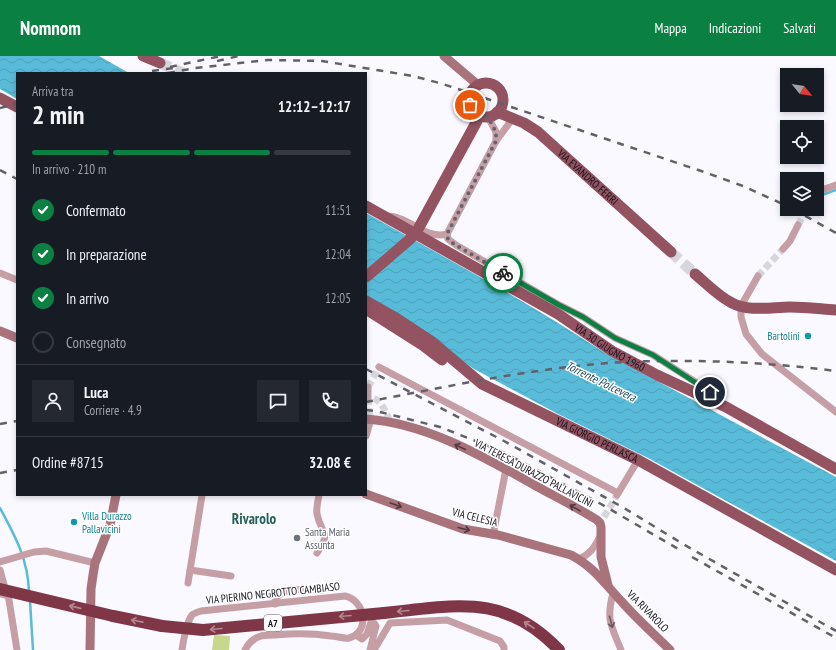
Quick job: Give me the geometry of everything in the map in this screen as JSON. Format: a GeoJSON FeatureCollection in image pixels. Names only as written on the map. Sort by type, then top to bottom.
{"type":"FeatureCollection","features":[{"type":"Feature","properties":{"kind":"highway","name":"A7"},"geometry":{"type":"LineString","coordinates":[[4,592],[162,626],[203,630],[456,605],[473,606],[501,611],[520,618],[548,638],[559,650]]}},
{"type":"Feature","properties":{"kind":"main road"},"geometry":{"type":"LineString","coordinates":[[143,56],[160,63]]}},
{"type":"Feature","properties":{"kind":"main road"},"geometry":{"type":"LineString","coordinates":[[444,56],[478,85]]}},
{"type":"Feature","properties":{"kind":"main road"},"geometry":{"type":"LineString","coordinates":[[367,276],[409,240],[416,231],[485,116],[501,108],[503,98],[499,88],[490,83],[478,85],[471,94],[470,100],[470,105],[473,110],[485,116]]}},
{"type":"Feature","properties":{"kind":"main road"},"geometry":{"type":"LineString","coordinates":[[0,98],[16,106]]}},
{"type":"Feature","properties":{"kind":"main road","name":"VIA EVANDRO FERRI"},"geometry":{"type":"LineString","coordinates":[[485,116],[512,118],[528,125],[538,132],[670,252]]}},
{"type":"Feature","properties":{"kind":"main road","name":"VIA 30 GIUGNO 1960"},"geometry":{"type":"LineString","coordinates":[[367,207],[558,314],[612,351],[656,375],[726,407],[836,470]]}},
{"type":"Feature","properties":{"kind":"main road"},"geometry":{"type":"LineString","coordinates":[[695,274],[732,304],[754,308],[790,307],[836,310]]}},
{"type":"Feature","properties":{"kind":"main road","name":"VIA GIORGIO PERLASCA"},"geometry":{"type":"LineString","coordinates":[[367,302],[396,318],[431,341],[482,384],[638,460],[836,570]]}},
{"type":"Feature","properties":{"kind":"main road"},"geometry":{"type":"LineString","coordinates":[[367,310],[421,344],[450,366],[482,384]]}},
{"type":"Feature","properties":{"kind":"main road"},"geometry":{"type":"LineString","coordinates":[[0,331],[16,338]]}},
{"type":"Feature","properties":{"kind":"main road","name":"VIA TERESA DURAZZO PALLAVICINI"},"geometry":{"type":"LineString","coordinates":[[368,419],[418,429],[448,441],[506,469],[592,517],[602,520],[601,545]]}},
{"type":"Feature","properties":{"kind":"main road","name":"VIA CELESIA"},"geometry":{"type":"LineString","coordinates":[[367,494],[463,529],[493,534],[571,555],[579,559]]}},
{"type":"Feature","properties":{"kind":"main road"},"geometry":{"type":"LineString","coordinates":[[90,650],[91,589],[95,563],[110,525],[116,496]]}},
{"type":"Feature","properties":{"kind":"main road","name":"VIA RIVAROLO"},"geometry":{"type":"LineString","coordinates":[[601,545],[602,564],[611,590]]}},
{"type":"Feature","properties":{"kind":"main road","name":"VIA RIVAROLO"},"geometry":{"type":"LineString","coordinates":[[579,559],[589,566],[670,650]]}},
{"type":"Feature","properties":{"kind":"street"},"geometry":{"type":"LineString","coordinates":[[485,116],[496,132],[496,141]]}},
{"type":"Feature","properties":{"kind":"street"},"geometry":{"type":"LineString","coordinates":[[512,118],[496,141],[447,234],[448,239],[454,244],[559,305],[583,317],[615,338],[653,355],[710,392]]}},
{"type":"Feature","properties":{"kind":"street"},"geometry":{"type":"LineString","coordinates":[[824,189],[836,185]]}},
{"type":"Feature","properties":{"kind":"street"},"geometry":{"type":"LineString","coordinates":[[384,216],[402,218],[432,235],[447,234]]}},
{"type":"Feature","properties":{"kind":"street"},"geometry":{"type":"LineString","coordinates":[[783,249],[790,242],[798,225]]}},
{"type":"Feature","properties":{"kind":"street"},"geometry":{"type":"LineString","coordinates":[[0,273],[16,280]]}},
{"type":"Feature","properties":{"kind":"street"},"geometry":{"type":"LineString","coordinates":[[758,276],[741,306],[741,317],[746,334],[762,354],[835,410]]}},
{"type":"Feature","properties":{"kind":"street"},"geometry":{"type":"LineString","coordinates":[[380,367],[618,494],[638,460]]}},
{"type":"Feature","properties":{"kind":"street"},"geometry":{"type":"LineString","coordinates":[[493,534],[506,469]]}},
{"type":"Feature","properties":{"kind":"street"},"geometry":{"type":"LineString","coordinates":[[188,583],[202,496]]}},
{"type":"Feature","properties":{"kind":"street"},"geometry":{"type":"LineString","coordinates":[[317,552],[324,543],[325,537],[317,514],[319,496]]}},
{"type":"Feature","properties":{"kind":"street"},"geometry":{"type":"LineString","coordinates":[[579,559],[586,556],[591,551],[602,533]]}},
{"type":"Feature","properties":{"kind":"street"},"geometry":{"type":"LineString","coordinates":[[2,561],[34,552],[46,551],[95,563]]}},
{"type":"Feature","properties":{"kind":"street"},"geometry":{"type":"LineString","coordinates":[[0,570],[17,650]]}},
{"type":"Feature","properties":{"kind":"street"},"geometry":{"type":"LineString","coordinates":[[190,570],[231,576]]}},
{"type":"Feature","properties":{"kind":"street"},"geometry":{"type":"LineString","coordinates":[[275,604],[276,598],[280,594],[290,590],[322,590]]}},
{"type":"Feature","properties":{"kind":"street"},"geometry":{"type":"LineString","coordinates":[[611,590],[610,621],[621,650]]}},
{"type":"Feature","properties":{"kind":"street"},"geometry":{"type":"LineString","coordinates":[[0,594],[4,592]]}},
{"type":"Feature","properties":{"kind":"street","name":"VIA PIERINO NEGROTTO CAMBIASO"},"geometry":{"type":"LineString","coordinates":[[182,650],[189,619],[192,614],[201,611],[345,596],[352,598],[357,602],[363,614],[362,628],[356,635]]}},
{"type":"Feature","properties":{"kind":"street"},"geometry":{"type":"LineString","coordinates":[[374,650],[390,623],[447,620],[500,641],[504,647],[504,650]]}},
{"type":"Feature","properties":{"kind":"street"},"geometry":{"type":"LineString","coordinates":[[245,650],[248,644],[260,636],[302,633],[348,639],[356,635],[362,639],[367,634],[371,622],[376,626],[370,650]]}},
{"type":"Feature","properties":{"kind":"green space"},"geometry":{"type":"Polygon","coordinates":[[[214,635],[230,636],[229,650],[212,650],[214,635]]]}},
{"type":"Feature","properties":{"kind":"water"},"geometry":{"type":"Polygon","coordinates":[[[0,56],[99,56],[127,72],[16,72],[16,98],[0,89],[0,56]]]}},
{"type":"Feature","properties":{"kind":"water","name":"Torrente Polcevera"},"geometry":{"type":"Polygon","coordinates":[[[367,214],[517,298],[605,353],[836,477],[836,561],[648,458],[560,415],[474,369],[367,297],[367,214]]]}},
{"type":"Feature","properties":{"kind":"waterway"},"geometry":{"type":"LineString","coordinates":[[824,194],[836,190]]}},
{"type":"Feature","properties":{"kind":"waterway"},"geometry":{"type":"LineString","coordinates":[[0,508],[20,548],[26,569],[29,592]]}},
{"type":"Feature","properties":{"kind":"waterway"},"geometry":{"type":"LineString","coordinates":[[30,601],[33,650]]}},
{"type":"Feature","properties":{"kind":"tunnel"},"geometry":{"type":"LineString","coordinates":[[160,63],[181,72]]}},
{"type":"Feature","properties":{"kind":"tunnel"},"geometry":{"type":"LineString","coordinates":[[798,225],[803,216]]}},
{"type":"Feature","properties":{"kind":"tunnel"},"geometry":{"type":"LineString","coordinates":[[758,276],[783,249]]}},
{"type":"Feature","properties":{"kind":"tunnel"},"geometry":{"type":"LineString","coordinates":[[671,252],[695,274]]}},
{"type":"Feature","properties":{"kind":"tunnel"},"geometry":{"type":"LineString","coordinates":[[368,387],[379,367]]}},
{"type":"Feature","properties":{"kind":"tunnel"},"geometry":{"type":"LineString","coordinates":[[368,398],[370,419]]}},
{"type":"Feature","properties":{"kind":"tunnel"},"geometry":{"type":"LineString","coordinates":[[374,398],[382,405],[390,422]]}},
{"type":"Feature","properties":{"kind":"tunnel"},"geometry":{"type":"LineString","coordinates":[[604,517],[617,495]]}},
{"type":"Feature","properties":{"kind":"railway"},"geometry":{"type":"LineString","coordinates":[[170,67],[221,56]]}},
{"type":"Feature","properties":{"kind":"railway"},"geometry":{"type":"LineString","coordinates":[[217,61],[239,56]]}},
{"type":"Feature","properties":{"kind":"railway"},"geometry":{"type":"LineString","coordinates":[[173,72],[195,68],[268,60],[322,61],[413,76],[443,84],[707,173],[743,186],[780,203]]}},
{"type":"Feature","properties":{"kind":"railway"},"geometry":{"type":"LineString","coordinates":[[152,71],[174,68]]}},
{"type":"Feature","properties":{"kind":"railway"},"geometry":{"type":"LineString","coordinates":[[0,108],[16,104]]}},
{"type":"Feature","properties":{"kind":"railway"},"geometry":{"type":"LineString","coordinates":[[0,170],[16,178]]}},
{"type":"Feature","properties":{"kind":"railway"},"geometry":{"type":"LineString","coordinates":[[806,216],[836,233]]}},
{"type":"Feature","properties":{"kind":"railway"},"geometry":{"type":"LineString","coordinates":[[367,402],[527,373],[591,364],[677,361],[730,362],[783,365],[836,371]]}},
{"type":"Feature","properties":{"kind":"railway"},"geometry":{"type":"LineString","coordinates":[[367,370],[504,441],[624,508],[683,544],[836,631]]}},
{"type":"Feature","properties":{"kind":"railway"},"geometry":{"type":"LineString","coordinates":[[367,410],[440,427],[501,451],[601,504],[680,550]]}},
{"type":"Feature","properties":{"kind":"railway"},"geometry":{"type":"LineString","coordinates":[[0,424],[16,421]]}},
{"type":"Feature","properties":{"kind":"railway"},"geometry":{"type":"LineString","coordinates":[[0,473],[16,470]]}},
{"type":"Feature","properties":{"kind":"railway"},"geometry":{"type":"LineString","coordinates":[[692,557],[836,638]]}},
{"type":"Feature","properties":{"kind":"way so far"},"geometry":{"type":"LineString","coordinates":[[470,105],[477,114],[488,117],[496,132],[496,141],[447,234],[447,237],[454,244],[503,273]]}},
{"type":"Feature","properties":{"kind":"place","name":"Bartolini"},"geometry":{"type":"Point","coordinates":[808,336]}},
{"type":"Feature","properties":{"kind":"place","name":"Villa Durazzo Pallavicini"},"geometry":{"type":"Point","coordinates":[74,522]}},
{"type":"Feature","properties":{"kind":"place","name":"Santa Maria Assunta"},"geometry":{"type":"Point","coordinates":[297,538]}},
{"type":"Feature","properties":{"kind":"district","name":"Rivarolo"},"geometry":{"type":"Point","coordinates":[254,518]}},
{"type":"Feature","properties":{"kind":"route"},"geometry":{"type":"LineString","coordinates":[[503,273],[583,317],[615,338],[653,355],[710,392]]}}]}
